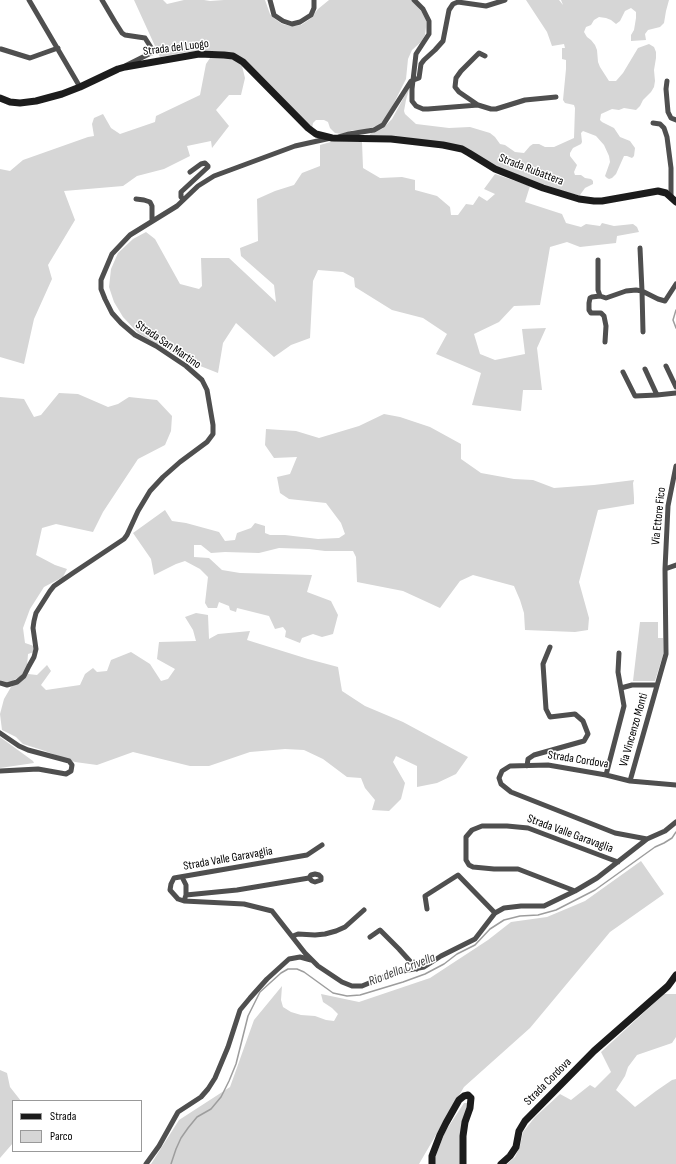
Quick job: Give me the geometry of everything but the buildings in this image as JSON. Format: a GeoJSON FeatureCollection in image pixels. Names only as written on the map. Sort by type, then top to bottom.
{"type":"FeatureCollection","features":[{"type":"Feature","properties":{"kind":"street"},"geometry":{"type":"LineString","coordinates":[[29,0],[80,87]]}},
{"type":"Feature","properties":{"kind":"street"},"geometry":{"type":"LineString","coordinates":[[102,0],[122,33],[125,35],[145,38],[152,49],[152,52],[125,67]]}},
{"type":"Feature","properties":{"kind":"street"},"geometry":{"type":"LineString","coordinates":[[270,0],[274,15],[283,21],[292,24],[300,22],[311,15],[314,8],[314,0]]}},
{"type":"Feature","properties":{"kind":"street"},"geometry":{"type":"LineString","coordinates":[[414,0],[423,9],[429,21],[429,34],[416,54],[412,101],[416,106],[423,109],[478,105]]}},
{"type":"Feature","properties":{"kind":"street"},"geometry":{"type":"LineString","coordinates":[[414,80],[419,78],[424,60],[443,41],[449,10],[453,4],[458,2],[486,6],[506,0]]}},
{"type":"Feature","properties":{"kind":"street"},"geometry":{"type":"LineString","coordinates":[[1,48],[30,58],[58,48]]}},
{"type":"Feature","properties":{"kind":"street"},"geometry":{"type":"LineString","coordinates":[[485,56],[479,53],[456,78],[455,87],[459,92],[478,105],[496,109],[526,100],[556,96]]}},
{"type":"Feature","properties":{"kind":"street","name":"Strada del Luogo"},"geometry":{"type":"LineString","coordinates":[[0,98],[10,102],[20,103],[36,101],[62,94],[125,67],[199,54],[233,56],[243,62],[308,128],[316,134],[334,138]]}},
{"type":"Feature","properties":{"kind":"street","name":"Strada San Martino"},"geometry":{"type":"LineString","coordinates":[[0,683],[7,685],[17,682],[24,676],[30,666],[36,649],[33,628],[36,614],[54,586],[124,539],[150,491],[180,462],[207,442],[213,434],[208,390],[202,380],[186,366],[156,346],[135,335],[112,313],[101,289],[101,280],[112,254],[130,235],[177,206],[198,186],[214,176],[295,146],[374,130],[383,125],[411,81],[414,80]]}},
{"type":"Feature","properties":{"kind":"street"},"geometry":{"type":"LineString","coordinates":[[667,81],[666,89],[668,112],[671,118],[676,120]]}},
{"type":"Feature","properties":{"kind":"street"},"geometry":{"type":"LineString","coordinates":[[653,123],[660,124],[664,128],[667,137],[674,200]]}},
{"type":"Feature","properties":{"kind":"street","name":"Strada Rubattera"},"geometry":{"type":"LineString","coordinates":[[334,138],[391,138],[456,148],[469,153],[495,170],[567,196],[586,200],[612,200],[658,191],[666,193],[674,200]]}},
{"type":"Feature","properties":{"kind":"street"},"geometry":{"type":"LineString","coordinates":[[183,199],[181,192],[208,166],[205,163],[201,164],[190,172]]}},
{"type":"Feature","properties":{"kind":"street"},"geometry":{"type":"LineString","coordinates":[[136,199],[144,200],[152,204],[152,221]]}},
{"type":"Feature","properties":{"kind":"street"},"geometry":{"type":"LineString","coordinates":[[640,248],[643,332]]}},
{"type":"Feature","properties":{"kind":"street"},"geometry":{"type":"LineString","coordinates":[[598,260],[598,290],[600,296]]}},
{"type":"Feature","properties":{"kind":"street"},"geometry":{"type":"LineString","coordinates":[[605,342],[606,326],[604,316],[602,313],[591,313],[588,303],[590,298],[600,296],[606,298],[626,291],[636,290],[665,301],[676,284]]}},
{"type":"Feature","properties":{"kind":"street"},"geometry":{"type":"LineString","coordinates":[[666,366],[676,387]]}},
{"type":"Feature","properties":{"kind":"street"},"geometry":{"type":"LineString","coordinates":[[645,368],[657,395]]}},
{"type":"Feature","properties":{"kind":"street"},"geometry":{"type":"LineString","coordinates":[[623,372],[635,396],[676,393]]}},
{"type":"Feature","properties":{"kind":"street","name":"Via Ettore Fico"},"geometry":{"type":"LineString","coordinates":[[665,569],[668,506],[676,466]]}},
{"type":"Feature","properties":{"kind":"street"},"geometry":{"type":"LineString","coordinates":[[665,569],[676,565]]}},
{"type":"Feature","properties":{"kind":"street","name":"Via Vincenzo Monti"},"geometry":{"type":"LineString","coordinates":[[630,780],[666,654],[665,569]]}},
{"type":"Feature","properties":{"kind":"street","name":"Strada Cordova"},"geometry":{"type":"LineString","coordinates":[[550,647],[543,664],[546,710],[550,717],[575,714],[583,721],[588,734],[584,741],[534,755],[528,759],[527,766],[548,765],[630,780],[676,785]]}},
{"type":"Feature","properties":{"kind":"street","name":"Via Vincenzo Monti"},"geometry":{"type":"LineString","coordinates":[[606,775],[624,706],[618,672],[620,653]]}},
{"type":"Feature","properties":{"kind":"street","name":"Via Vincenzo Monti"},"geometry":{"type":"LineString","coordinates":[[621,688],[632,685],[657,685]]}},
{"type":"Feature","properties":{"kind":"street"},"geometry":{"type":"LineString","coordinates":[[0,733],[18,746],[69,761],[72,765],[71,771],[66,774],[38,769],[0,771]]}},
{"type":"Feature","properties":{"kind":"street","name":"Strada Valle Garavaglia"},"geometry":{"type":"LineString","coordinates":[[527,766],[510,766],[502,771],[500,778],[501,784],[511,792],[593,825],[615,833],[647,839]]}},
{"type":"Feature","properties":{"kind":"street","name":"Strada Valle Garavaglia"},"geometry":{"type":"LineString","coordinates":[[495,913],[504,908],[544,906],[575,891],[597,878],[647,839],[665,831],[676,822]]}},
{"type":"Feature","properties":{"kind":"street","name":"Strada Valle Garavaglia"},"geometry":{"type":"LineString","coordinates":[[575,891],[518,870],[473,867],[469,865],[466,860],[466,837],[472,830],[482,826],[528,828],[618,862]]}},
{"type":"Feature","properties":{"kind":"street","name":"Strada Valle Garavaglia"},"geometry":{"type":"LineString","coordinates":[[185,898],[178,899],[170,890],[170,884],[174,878],[307,855],[322,845]]}},
{"type":"Feature","properties":{"kind":"street"},"geometry":{"type":"LineString","coordinates":[[185,898],[244,904],[272,911],[318,966],[342,982],[352,986],[362,986],[393,973],[424,967],[441,956],[475,939],[495,913],[458,875],[425,896],[426,909]]}},
{"type":"Feature","properties":{"kind":"street"},"geometry":{"type":"LineString","coordinates":[[182,877],[186,886],[185,898]]}},
{"type":"Feature","properties":{"kind":"street"},"geometry":{"type":"LineString","coordinates":[[185,898],[309,878]]}},
{"type":"Feature","properties":{"kind":"street"},"geometry":{"type":"LineString","coordinates":[[293,936],[298,934],[325,934],[336,931],[345,927],[364,910]]}},
{"type":"Feature","properties":{"kind":"street"},"geometry":{"type":"LineString","coordinates":[[370,937],[380,930],[417,969]]}},
{"type":"Feature","properties":{"kind":"street"},"geometry":{"type":"LineString","coordinates":[[146,1164],[178,1112],[201,1097],[208,1089],[228,1047],[240,1010],[267,979],[289,959],[300,957],[312,960]]}},
{"type":"Feature","properties":{"kind":"street","name":"Strada Cordova"},"geometry":{"type":"LineString","coordinates":[[501,1164],[510,1156],[516,1147],[519,1131],[525,1121],[594,1051],[668,986],[676,975]]}},
{"type":"Feature","properties":{"kind":"street"},"geometry":{"type":"LineString","coordinates":[[432,1164],[432,1156],[446,1123],[459,1100],[468,1095],[471,1098],[463,1136],[464,1164]]}},
{"type":"Feature","properties":{"kind":"green space"},"geometry":{"type":"Polygon","coordinates":[[[134,0],[163,0],[167,4],[184,0],[265,0],[270,14],[275,19],[282,24],[291,26],[301,25],[310,19],[318,9],[329,0],[411,0],[422,12],[426,20],[426,27],[425,35],[421,42],[412,50],[408,59],[406,79],[382,124],[364,130],[353,130],[341,134],[335,133],[330,128],[328,122],[324,120],[316,120],[313,123],[312,129],[234,53],[214,51],[187,52],[160,57],[134,0]]]}},
{"type":"Feature","properties":{"kind":"green space"},"geometry":{"type":"Polygon","coordinates":[[[526,0],[559,0],[563,5],[561,0],[669,0],[664,23],[660,27],[648,30],[645,34],[646,40],[631,41],[636,12],[631,8],[625,11],[620,21],[616,24],[611,20],[599,17],[594,20],[591,25],[586,27],[584,32],[595,45],[598,62],[609,81],[616,81],[623,73],[638,48],[649,44],[654,47],[656,52],[654,87],[640,106],[636,110],[624,108],[619,110],[612,109],[601,114],[600,120],[602,122],[614,128],[620,137],[630,141],[635,148],[634,156],[632,158],[624,156],[616,174],[612,178],[609,179],[605,176],[610,162],[604,145],[596,136],[583,131],[581,133],[581,144],[573,148],[570,156],[577,165],[574,172],[575,175],[581,175],[585,178],[591,179],[593,184],[585,188],[580,195],[558,190],[495,166],[467,148],[369,136],[371,133],[382,129],[392,119],[410,86],[404,111],[405,114],[416,124],[449,128],[470,127],[490,133],[500,144],[505,145],[515,152],[524,153],[533,144],[539,144],[545,147],[554,147],[574,138],[575,108],[574,105],[565,103],[563,100],[566,69],[566,60],[562,59],[562,48],[565,48],[564,44],[552,46],[547,32],[526,0]]]}},
{"type":"Feature","properties":{"kind":"green space"},"geometry":{"type":"Polygon","coordinates":[[[224,57],[241,62],[245,78],[241,95],[229,95],[216,110],[229,126],[212,148],[211,141],[187,146],[190,156],[164,169],[137,176],[123,186],[64,191],[75,220],[48,265],[52,279],[34,319],[24,364],[0,357],[0,169],[10,171],[23,160],[94,136],[92,124],[94,118],[103,114],[111,128],[120,134],[155,122],[156,116],[200,95],[206,64],[210,58],[224,57]]]}},
{"type":"Feature","properties":{"kind":"green space"},"geometry":{"type":"Polygon","coordinates":[[[334,141],[362,142],[363,168],[380,178],[402,177],[415,180],[415,190],[437,196],[450,207],[451,215],[458,215],[466,204],[473,205],[479,196],[487,201],[495,194],[484,189],[495,174],[530,186],[525,202],[562,214],[566,223],[581,227],[586,224],[600,226],[602,223],[614,226],[633,224],[637,227],[639,232],[617,236],[616,243],[580,247],[567,242],[550,247],[540,305],[514,306],[499,322],[474,334],[480,354],[495,360],[525,354],[522,329],[546,328],[537,348],[542,390],[523,390],[521,411],[472,405],[481,373],[436,354],[447,334],[423,318],[392,310],[355,287],[354,278],[343,272],[318,270],[313,281],[310,338],[291,345],[274,357],[236,323],[223,343],[218,373],[185,360],[138,333],[123,317],[114,302],[109,287],[111,269],[118,253],[133,239],[146,232],[155,239],[180,284],[199,289],[202,286],[201,258],[229,258],[276,302],[274,285],[241,256],[240,248],[258,241],[257,199],[294,185],[302,173],[320,166],[320,145],[334,141]]]}},
{"type":"Feature","properties":{"kind":"green space"},"geometry":{"type":"Polygon","coordinates":[[[59,393],[78,394],[108,407],[118,404],[129,397],[157,400],[172,416],[171,431],[165,445],[138,459],[103,512],[93,532],[56,524],[42,528],[36,555],[55,565],[67,569],[63,577],[44,587],[30,609],[23,628],[25,643],[34,646],[34,652],[28,654],[27,667],[21,676],[9,683],[0,680],[0,397],[24,399],[34,417],[41,415],[59,393]]]}},
{"type":"Feature","properties":{"kind":"green space"},"geometry":{"type":"Polygon","coordinates":[[[384,414],[400,417],[430,427],[461,444],[461,459],[481,473],[514,479],[533,480],[554,488],[634,480],[634,504],[598,510],[579,582],[589,618],[588,630],[575,632],[525,630],[524,613],[514,586],[473,575],[460,581],[440,608],[403,591],[357,582],[356,557],[353,551],[279,548],[259,553],[211,553],[201,545],[194,545],[194,557],[209,558],[222,570],[240,573],[312,575],[307,592],[331,601],[338,615],[333,634],[322,637],[313,634],[302,638],[300,643],[285,637],[286,631],[283,627],[275,629],[269,616],[237,608],[236,612],[230,610],[229,606],[219,602],[217,608],[208,608],[205,603],[208,577],[200,569],[185,561],[154,575],[151,559],[133,533],[165,510],[172,521],[186,523],[219,532],[225,541],[235,540],[237,533],[251,528],[255,523],[265,526],[265,533],[270,535],[285,535],[318,539],[339,538],[345,534],[341,523],[326,503],[289,499],[280,493],[277,477],[290,474],[297,457],[274,458],[265,445],[266,429],[296,431],[319,438],[359,426],[384,414]]]}},
{"type":"Feature","properties":{"kind":"green space"},"geometry":{"type":"Polygon","coordinates":[[[196,613],[208,615],[209,639],[218,634],[250,631],[247,640],[338,667],[342,691],[365,706],[403,722],[468,757],[456,774],[437,783],[417,787],[417,766],[396,756],[393,762],[405,783],[401,799],[389,811],[372,810],[375,800],[365,788],[361,778],[347,777],[323,759],[304,750],[285,749],[250,752],[209,766],[190,766],[133,752],[97,765],[75,762],[23,744],[16,737],[2,730],[0,714],[4,699],[11,687],[28,674],[37,675],[47,665],[51,671],[41,685],[46,690],[80,685],[85,674],[93,668],[97,672],[107,671],[111,660],[131,652],[150,664],[161,681],[168,679],[175,669],[157,659],[159,642],[196,641],[193,630],[185,617],[196,613]]]}},
{"type":"Feature","properties":{"kind":"green space"},"geometry":{"type":"Polygon","coordinates":[[[640,622],[658,622],[658,638],[663,638],[663,655],[655,681],[633,681],[640,622]]]}},
{"type":"Feature","properties":{"kind":"green space"},"geometry":{"type":"Polygon","coordinates":[[[0,737],[33,761],[34,763],[0,768],[0,737]]]}},
{"type":"Feature","properties":{"kind":"green space"},"geometry":{"type":"Polygon","coordinates":[[[641,861],[664,894],[610,932],[530,1028],[464,1087],[419,1164],[151,1164],[179,1120],[230,1087],[254,1020],[282,986],[281,1000],[283,1007],[291,1012],[301,1015],[315,1016],[334,1021],[338,1014],[323,1002],[321,994],[359,1002],[430,978],[488,940],[511,922],[547,917],[585,901],[641,861]]]}},
{"type":"Feature","properties":{"kind":"green space"},"geometry":{"type":"Polygon","coordinates":[[[664,994],[676,994],[676,1037],[672,1043],[637,1055],[628,1067],[625,1076],[616,1090],[635,1107],[672,1080],[676,1079],[676,1164],[507,1164],[515,1157],[520,1146],[523,1132],[535,1117],[560,1094],[571,1100],[590,1085],[595,1088],[611,1072],[601,1052],[664,994]]]}},
{"type":"Feature","properties":{"kind":"green space"},"geometry":{"type":"Polygon","coordinates":[[[0,1070],[7,1073],[10,1087],[20,1100],[12,1100],[12,1144],[0,1158],[0,1070]]]}},
{"type":"Feature","properties":{"kind":"green space"},"geometry":{"type":"Polygon","coordinates":[[[464,1103],[467,1103],[468,1105],[461,1164],[435,1164],[435,1158],[445,1132],[464,1103]]]}},
{"type":"Feature","properties":{"kind":"waterway","name":"Rio della Crivella"},"geometry":{"type":"LineString","coordinates":[[676,310],[673,320],[676,328]]}},
{"type":"Feature","properties":{"kind":"waterway","name":"Rio della Crivella"},"geometry":{"type":"LineString","coordinates":[[171,1164],[181,1138],[188,1128],[197,1117],[211,1109],[221,1097],[236,1064],[248,1016],[260,992],[281,973],[288,969],[297,969],[304,972],[333,993],[347,996],[360,995],[403,982],[425,974],[444,964],[457,954],[475,945],[490,929],[504,920],[520,916],[538,915],[556,910],[595,890],[655,847],[672,838],[676,832]]}}]}
